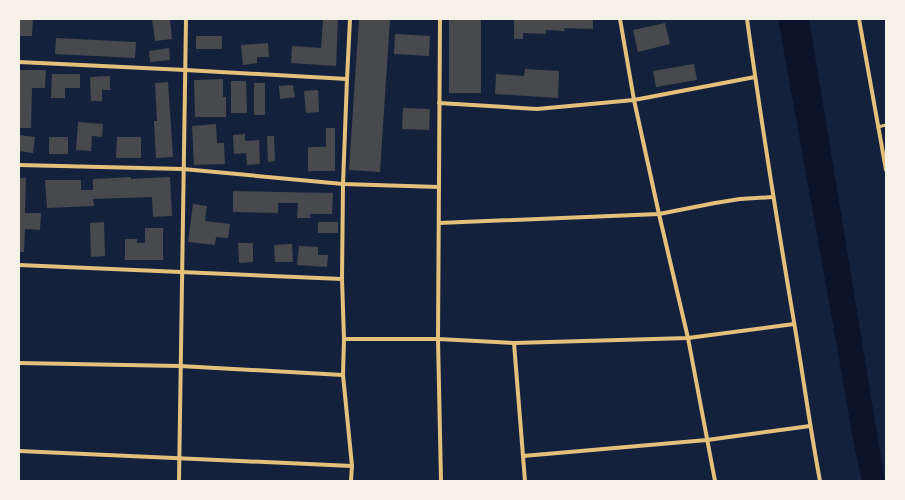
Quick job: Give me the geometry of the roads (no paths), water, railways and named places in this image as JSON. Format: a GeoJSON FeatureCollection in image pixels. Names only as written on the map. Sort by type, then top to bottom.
{"type":"FeatureCollection","features":[{"type":"Feature","properties":{"kind":"street"},"geometry":{"type":"LineString","coordinates":[[179,481],[186,19]]}},
{"type":"Feature","properties":{"kind":"street"},"geometry":{"type":"LineString","coordinates":[[350,19],[342,279],[344,339],[343,375],[352,466],[351,481]]}},
{"type":"Feature","properties":{"kind":"street"},"geometry":{"type":"LineString","coordinates":[[440,19],[438,339],[441,481]]}},
{"type":"Feature","properties":{"kind":"street"},"geometry":{"type":"LineString","coordinates":[[620,19],[634,100],[688,338],[715,481]]}},
{"type":"Feature","properties":{"kind":"street"},"geometry":{"type":"LineString","coordinates":[[746,19],[773,196],[820,481]]}},
{"type":"Feature","properties":{"kind":"street"},"geometry":{"type":"LineString","coordinates":[[859,19],[886,170]]}},
{"type":"Feature","properties":{"kind":"street"},"geometry":{"type":"LineString","coordinates":[[19,62],[347,79]]}},
{"type":"Feature","properties":{"kind":"street"},"geometry":{"type":"LineString","coordinates":[[439,103],[537,109],[634,100],[755,77]]}},
{"type":"Feature","properties":{"kind":"street"},"geometry":{"type":"LineString","coordinates":[[19,165],[183,169],[344,184],[439,187]]}},
{"type":"Feature","properties":{"kind":"street"},"geometry":{"type":"LineString","coordinates":[[439,224],[659,214],[740,199],[773,196]]}},
{"type":"Feature","properties":{"kind":"street"},"geometry":{"type":"LineString","coordinates":[[19,265],[342,279]]}},
{"type":"Feature","properties":{"kind":"street"},"geometry":{"type":"LineString","coordinates":[[344,339],[438,339],[514,343],[688,338],[794,324]]}},
{"type":"Feature","properties":{"kind":"street"},"geometry":{"type":"LineString","coordinates":[[514,343],[525,481]]}},
{"type":"Feature","properties":{"kind":"street"},"geometry":{"type":"LineString","coordinates":[[19,363],[180,366],[343,375]]}},
{"type":"Feature","properties":{"kind":"street"},"geometry":{"type":"LineString","coordinates":[[523,456],[707,440],[810,426]]}},
{"type":"Feature","properties":{"kind":"street"},"geometry":{"type":"LineString","coordinates":[[19,451],[352,466]]}},
{"type":"Feature","properties":{"kind":"lane"},"geometry":{"type":"LineString","coordinates":[[878,127],[886,125]]}},
{"type":"Feature","properties":{"kind":"water"},"geometry":{"type":"Polygon","coordinates":[[[778,19],[809,19],[885,481],[862,481],[855,450],[778,19]]]}}]}
